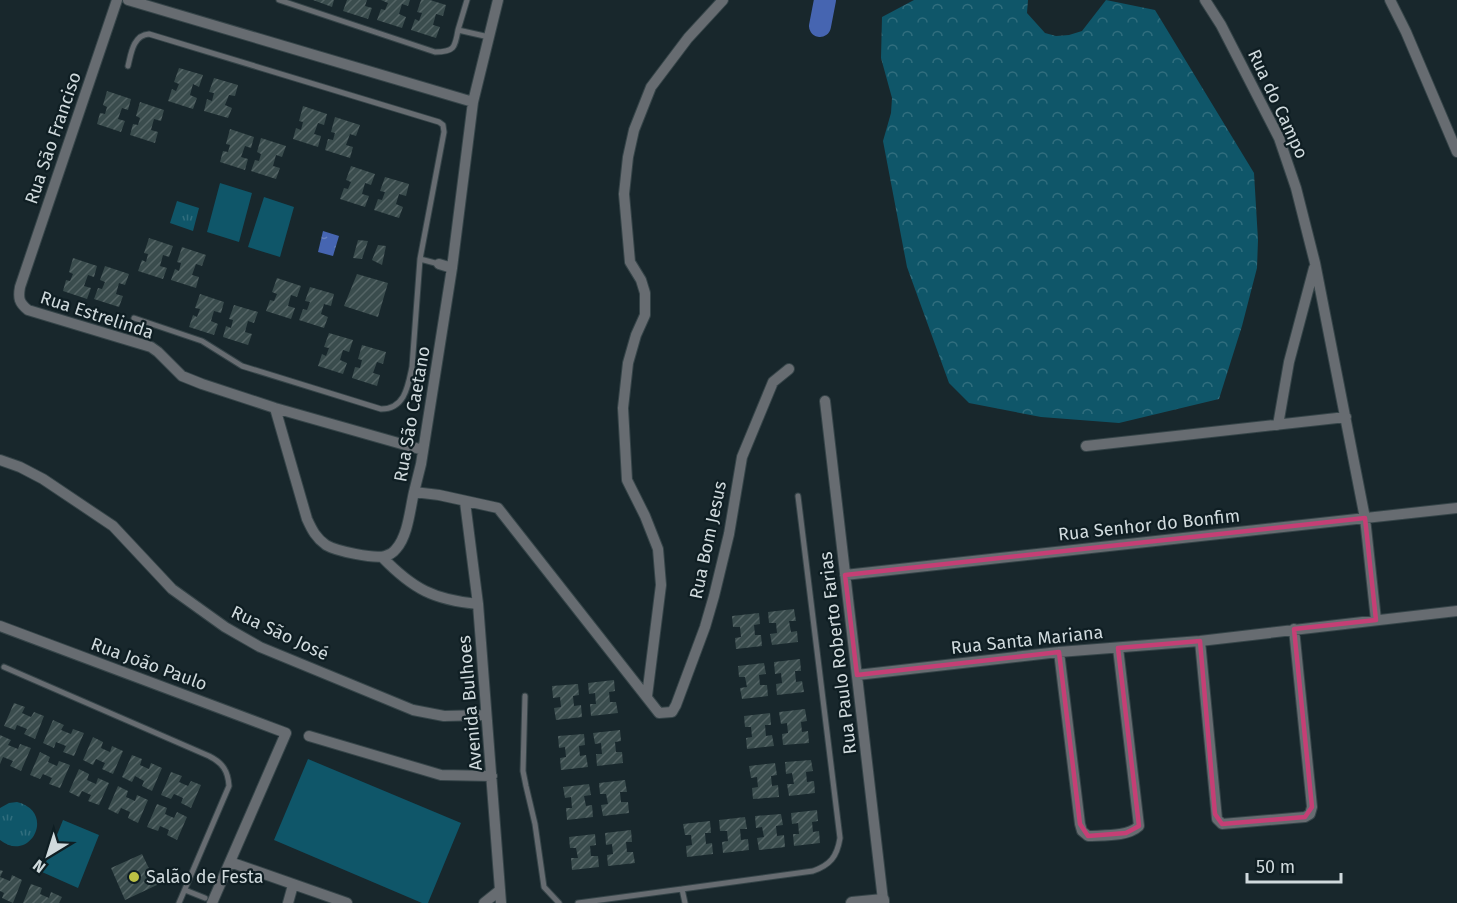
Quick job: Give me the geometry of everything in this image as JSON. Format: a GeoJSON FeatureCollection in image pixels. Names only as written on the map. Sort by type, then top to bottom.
{"type":"FeatureCollection","features":[{"type":"Feature","properties":{"kind":"street","name":"Rua São Franciso"},"geometry":{"type":"LineString","coordinates":[[20,287],[117,0]]}},
{"type":"Feature","properties":{"kind":"street"},"geometry":{"type":"LineString","coordinates":[[128,0],[473,102]]}},
{"type":"Feature","properties":{"kind":"street","name":"Rua São Caetano"},"geometry":{"type":"LineString","coordinates":[[498,0],[473,102],[452,268],[423,450],[414,492],[498,507],[659,713]]}},
{"type":"Feature","properties":{"kind":"street"},"geometry":{"type":"LineString","coordinates":[[647,696],[661,585],[658,549],[627,480],[623,408],[628,363],[636,335],[645,315],[645,293],[641,280],[630,262],[628,215],[624,194],[634,130],[651,87],[688,38],[723,0]]}},
{"type":"Feature","properties":{"kind":"street","name":"Rua do Campo"},"geometry":{"type":"LineString","coordinates":[[1205,0],[1221,25],[1279,138],[1296,188],[1315,263],[1365,518],[1376,620]]}},
{"type":"Feature","properties":{"kind":"street"},"geometry":{"type":"LineString","coordinates":[[1390,0],[1457,152]]}},
{"type":"Feature","properties":{"kind":"street","name":"Rua do Campo"},"geometry":{"type":"LineString","coordinates":[[1278,425],[1289,362],[1315,263]]}},
{"type":"Feature","properties":{"kind":"street"},"geometry":{"type":"LineString","coordinates":[[439,264],[452,268]]}},
{"type":"Feature","properties":{"kind":"street","name":"Rua Estrelinda"},"geometry":{"type":"LineString","coordinates":[[20,287],[18,297],[28,310],[151,347],[159,352],[182,376],[275,408],[423,450]]}},
{"type":"Feature","properties":{"kind":"street","name":"Rua Bom Jesus"},"geometry":{"type":"LineString","coordinates":[[659,713],[672,712],[676,705],[714,596],[729,534],[742,457],[773,382],[789,369]]}},
{"type":"Feature","properties":{"kind":"street","name":"Rua Paulo Roberto Farias"},"geometry":{"type":"LineString","coordinates":[[825,401],[883,901]]}},
{"type":"Feature","properties":{"kind":"street"},"geometry":{"type":"LineString","coordinates":[[275,408],[307,519],[314,535],[327,546],[340,551],[382,557],[392,554],[403,538],[414,492]]}},
{"type":"Feature","properties":{"kind":"street"},"geometry":{"type":"LineString","coordinates":[[1086,446],[1346,417]]}},
{"type":"Feature","properties":{"kind":"street","name":"Rua São José"},"geometry":{"type":"LineString","coordinates":[[0,460],[20,467],[42,479],[113,525],[172,589],[225,627],[260,647],[413,710],[444,716],[486,715]]}},
{"type":"Feature","properties":{"kind":"street","name":"Avenida Bulhoes"},"geometry":{"type":"LineString","coordinates":[[465,502],[478,604],[500,897]]}},
{"type":"Feature","properties":{"kind":"street","name":"Rua Senhor do Bonfim"},"geometry":{"type":"LineString","coordinates":[[845,575],[1457,508]]}},
{"type":"Feature","properties":{"kind":"street"},"geometry":{"type":"LineString","coordinates":[[382,557],[403,578],[421,589],[440,597],[478,604]]}},
{"type":"Feature","properties":{"kind":"street","name":"Rua Santa Mariana"},"geometry":{"type":"LineString","coordinates":[[857,675],[1059,652],[1200,641],[1457,611]]}},
{"type":"Feature","properties":{"kind":"street","name":"Rua João Paulo"},"geometry":{"type":"LineString","coordinates":[[0,627],[286,732],[230,862]]}},
{"type":"Feature","properties":{"kind":"street"},"geometry":{"type":"LineString","coordinates":[[1200,641],[1215,814],[1222,824],[1305,816],[1310,814],[1312,807],[1294,629]]}},
{"type":"Feature","properties":{"kind":"street"},"geometry":{"type":"LineString","coordinates":[[1059,652],[1080,824],[1082,831],[1088,836],[1126,833],[1139,826],[1118,648]]}},
{"type":"Feature","properties":{"kind":"street"},"geometry":{"type":"LineString","coordinates":[[309,736],[441,775],[492,776]]}},
{"type":"Feature","properties":{"kind":"street"},"geometry":{"type":"LineString","coordinates":[[210,901],[230,862],[347,903]]}},
{"type":"Feature","properties":{"kind":"street"},"geometry":{"type":"LineString","coordinates":[[288,903],[293,885]]}},
{"type":"Feature","properties":{"kind":"street"},"geometry":{"type":"LineString","coordinates":[[483,903],[500,897]]}},
{"type":"Feature","properties":{"kind":"street"},"geometry":{"type":"LineString","coordinates":[[852,903],[883,901]]}},
{"type":"Feature","properties":{"kind":"lane"},"geometry":{"type":"LineString","coordinates":[[279,0],[435,52],[446,52],[455,45],[467,0]]}},
{"type":"Feature","properties":{"kind":"lane"},"geometry":{"type":"LineString","coordinates":[[458,30],[489,37]]}},
{"type":"Feature","properties":{"kind":"lane"},"geometry":{"type":"LineString","coordinates":[[128,66],[138,39],[142,35],[149,34],[439,122],[444,132],[420,259],[412,367],[405,396],[398,404],[388,409],[381,409],[242,366],[202,341],[134,318]]}},
{"type":"Feature","properties":{"kind":"lane"},"geometry":{"type":"LineString","coordinates":[[420,259],[439,264]]}},
{"type":"Feature","properties":{"kind":"lane"},"geometry":{"type":"LineString","coordinates":[[578,903],[813,871],[826,866],[838,850],[840,838],[798,496]]}},
{"type":"Feature","properties":{"kind":"lane"},"geometry":{"type":"LineString","coordinates":[[4,667],[219,761],[228,772],[229,786],[179,903]]}},
{"type":"Feature","properties":{"kind":"lane"},"geometry":{"type":"LineString","coordinates":[[525,696],[523,764],[526,786],[535,824],[544,887],[559,903]]}},
{"type":"Feature","properties":{"kind":"lane"},"geometry":{"type":"LineString","coordinates":[[682,889],[685,903]]}},
{"type":"Feature","properties":{"kind":"lane"},"geometry":{"type":"LineString","coordinates":[[184,890],[210,901]]}},
{"type":"Feature","properties":{"kind":"highlighted area"},"geometry":{"type":"Polygon","coordinates":[[[1365,518],[1376,620],[1294,629],[1312,807],[1305,817],[1222,824],[1215,814],[1200,641],[1118,648],[1139,826],[1126,833],[1088,836],[1080,824],[1059,652],[857,675],[845,575],[1365,518]]]}},
{"type":"Feature","properties":{"kind":"green space"},"geometry":{"type":"Polygon","coordinates":[[[914,0],[1028,0],[1027,13],[1045,33],[1056,36],[1082,31],[1106,0],[1155,10],[1254,173],[1258,240],[1257,268],[1219,399],[1119,423],[1041,417],[969,403],[949,383],[907,267],[883,141],[891,113],[892,98],[881,58],[882,17],[914,0]]]}},
{"type":"Feature","properties":{"kind":"green space"},"geometry":{"type":"Polygon","coordinates":[[[220,183],[252,193],[239,242],[207,232],[220,183]]]}},
{"type":"Feature","properties":{"kind":"green space"},"geometry":{"type":"Polygon","coordinates":[[[264,197],[294,207],[280,257],[248,247],[264,197]]]}},
{"type":"Feature","properties":{"kind":"green space"},"geometry":{"type":"Polygon","coordinates":[[[177,201],[199,208],[193,231],[170,223],[177,201]]]}},
{"type":"Feature","properties":{"kind":"green space"},"geometry":{"type":"Polygon","coordinates":[[[308,759],[461,823],[428,903],[422,903],[274,840],[308,759]]]}},
{"type":"Feature","properties":{"kind":"green space"},"geometry":{"type":"Polygon","coordinates":[[[17,802],[29,807],[35,816],[37,825],[35,834],[29,841],[21,846],[11,846],[0,840],[0,808],[17,802]]]}},
{"type":"Feature","properties":{"kind":"green space"},"geometry":{"type":"Polygon","coordinates":[[[63,820],[99,835],[78,888],[42,872],[63,820]]]}},
{"type":"Feature","properties":{"kind":"water"},"geometry":{"type":"Polygon","coordinates":[[[323,231],[339,236],[333,256],[318,252],[323,231]]]}},
{"type":"Feature","properties":{"kind":"building"},"geometry":{"type":"Polygon","coordinates":[[[313,0],[334,0],[332,7],[313,0]]]}},
{"type":"Feature","properties":{"kind":"building"},"geometry":{"type":"Polygon","coordinates":[[[347,0],[367,0],[365,6],[372,8],[368,19],[343,11],[347,0]]]}},
{"type":"Feature","properties":{"kind":"building"},"geometry":{"type":"Polygon","coordinates":[[[381,0],[410,0],[408,6],[402,4],[399,14],[406,17],[402,28],[377,20],[381,9],[385,10],[388,3],[381,0]]]}},
{"type":"Feature","properties":{"kind":"building"},"geometry":{"type":"Polygon","coordinates":[[[421,0],[446,5],[443,16],[436,14],[433,25],[440,27],[436,38],[411,30],[415,19],[419,21],[422,13],[417,12],[421,0]]]}},
{"type":"Feature","properties":{"kind":"building"},"geometry":{"type":"Polygon","coordinates":[[[179,68],[203,75],[199,87],[193,84],[190,95],[197,98],[193,109],[168,101],[172,89],[176,91],[179,84],[174,82],[179,68]]]}},
{"type":"Feature","properties":{"kind":"building"},"geometry":{"type":"Polygon","coordinates":[[[214,78],[238,85],[235,96],[229,95],[225,105],[232,108],[228,118],[204,111],[207,99],[212,101],[214,93],[209,92],[214,78]]]}},
{"type":"Feature","properties":{"kind":"building"},"geometry":{"type":"Polygon","coordinates":[[[107,91],[131,99],[128,110],[122,108],[118,119],[125,121],[121,132],[97,124],[100,113],[105,114],[107,107],[103,105],[107,91]]]}},
{"type":"Feature","properties":{"kind":"building"},"geometry":{"type":"Polygon","coordinates":[[[140,102],[164,110],[161,121],[154,119],[151,130],[158,132],[155,143],[130,135],[133,124],[138,125],[140,118],[136,116],[140,102]]]}},
{"type":"Feature","properties":{"kind":"building"},"geometry":{"type":"Polygon","coordinates":[[[303,106],[327,114],[324,125],[318,123],[314,134],[321,136],[318,147],[293,139],[296,128],[301,130],[303,122],[299,121],[303,106]]]}},
{"type":"Feature","properties":{"kind":"building"},"geometry":{"type":"Polygon","coordinates":[[[335,117],[360,125],[356,136],[350,134],[346,145],[353,147],[350,158],[325,150],[328,139],[333,140],[335,133],[331,132],[335,117]]]}},
{"type":"Feature","properties":{"kind":"building"},"geometry":{"type":"Polygon","coordinates":[[[230,129],[254,137],[251,148],[245,146],[241,157],[248,159],[245,170],[220,162],[223,151],[228,152],[230,145],[226,144],[230,129]]]}},
{"type":"Feature","properties":{"kind":"building"},"geometry":{"type":"Polygon","coordinates":[[[261,138],[286,146],[282,157],[276,155],[273,166],[280,168],[276,179],[251,171],[255,160],[259,161],[261,154],[257,152],[261,138]]]}},
{"type":"Feature","properties":{"kind":"building"},"geometry":{"type":"Polygon","coordinates":[[[351,166],[375,174],[371,185],[365,183],[362,194],[369,196],[365,207],[340,199],[344,188],[348,189],[351,182],[346,180],[351,166]]]}},
{"type":"Feature","properties":{"kind":"building"},"geometry":{"type":"Polygon","coordinates":[[[385,177],[409,184],[406,196],[399,194],[396,204],[403,207],[399,218],[374,210],[378,199],[382,200],[385,192],[380,191],[385,177]]]}},
{"type":"Feature","properties":{"kind":"building"},"geometry":{"type":"Polygon","coordinates":[[[149,238],[173,246],[169,257],[163,255],[160,266],[167,268],[163,279],[138,271],[142,260],[146,262],[148,254],[144,253],[149,238]]]}},
{"type":"Feature","properties":{"kind":"building"},"geometry":{"type":"Polygon","coordinates":[[[358,240],[368,241],[362,259],[353,258],[358,240]]]}},
{"type":"Feature","properties":{"kind":"building"},"geometry":{"type":"Polygon","coordinates":[[[378,245],[386,246],[382,265],[372,260],[378,245]]]}},
{"type":"Feature","properties":{"kind":"building"},"geometry":{"type":"Polygon","coordinates":[[[182,247],[206,255],[202,266],[196,264],[192,275],[199,277],[196,288],[171,280],[175,269],[179,271],[181,263],[177,262],[182,247]]]}},
{"type":"Feature","properties":{"kind":"building"},"geometry":{"type":"Polygon","coordinates":[[[73,258],[97,266],[94,277],[88,275],[84,286],[91,288],[87,299],[63,291],[66,280],[70,281],[73,274],[69,272],[73,258]]]}},
{"type":"Feature","properties":{"kind":"building"},"geometry":{"type":"Polygon","coordinates":[[[105,266],[129,274],[125,285],[119,283],[116,294],[123,296],[119,307],[94,299],[98,288],[102,289],[105,282],[100,280],[105,266]]]}},
{"type":"Feature","properties":{"kind":"building"},"geometry":{"type":"Polygon","coordinates":[[[357,274],[388,283],[378,317],[344,306],[357,274]]]}},
{"type":"Feature","properties":{"kind":"building"},"geometry":{"type":"Polygon","coordinates":[[[277,278],[301,286],[297,297],[291,295],[288,306],[295,308],[291,319],[266,311],[270,300],[274,301],[277,294],[272,292],[277,278]]]}},
{"type":"Feature","properties":{"kind":"building"},"geometry":{"type":"Polygon","coordinates":[[[310,287],[334,294],[331,306],[324,304],[321,314],[328,317],[324,328],[299,320],[303,309],[307,310],[310,302],[305,301],[310,287]]]}},
{"type":"Feature","properties":{"kind":"building"},"geometry":{"type":"Polygon","coordinates":[[[200,294],[224,302],[221,313],[214,311],[211,321],[218,324],[214,335],[189,327],[193,315],[197,317],[200,309],[195,308],[200,294]]]}},
{"type":"Feature","properties":{"kind":"building"},"geometry":{"type":"Polygon","coordinates":[[[234,305],[258,312],[254,323],[248,321],[245,332],[252,334],[248,345],[223,337],[226,326],[231,328],[233,320],[229,319],[234,305]]]}},
{"type":"Feature","properties":{"kind":"building"},"geometry":{"type":"Polygon","coordinates":[[[329,333],[353,340],[349,352],[343,350],[340,360],[347,363],[343,374],[318,366],[322,354],[326,356],[329,348],[324,347],[329,333]]]}},
{"type":"Feature","properties":{"kind":"building"},"geometry":{"type":"Polygon","coordinates":[[[362,345],[386,352],[383,364],[377,362],[373,373],[380,375],[377,386],[352,378],[355,367],[360,368],[362,360],[358,359],[362,345]]]}},
{"type":"Feature","properties":{"kind":"building"},"geometry":{"type":"Polygon","coordinates":[[[794,609],[796,621],[789,621],[791,632],[797,631],[798,642],[772,645],[770,634],[777,633],[776,623],[769,623],[768,612],[794,609]]]}},
{"type":"Feature","properties":{"kind":"building"},"geometry":{"type":"Polygon","coordinates":[[[759,613],[760,624],[754,625],[755,635],[761,635],[762,646],[736,649],[735,638],[741,637],[740,627],[733,627],[732,616],[759,613]]]}},
{"type":"Feature","properties":{"kind":"building"},"geometry":{"type":"Polygon","coordinates":[[[800,659],[801,671],[795,671],[796,682],[802,681],[804,692],[777,695],[776,684],[782,683],[781,673],[775,674],[774,662],[800,659]]]}},
{"type":"Feature","properties":{"kind":"building"},"geometry":{"type":"Polygon","coordinates":[[[764,663],[766,674],[759,675],[760,685],[767,685],[768,696],[742,699],[740,688],[747,687],[745,677],[739,677],[738,666],[764,663]]]}},
{"type":"Feature","properties":{"kind":"building"},"geometry":{"type":"Polygon","coordinates":[[[614,680],[615,691],[609,692],[610,702],[616,702],[618,713],[591,716],[590,704],[596,704],[595,693],[589,694],[588,683],[614,680]]]}},
{"type":"Feature","properties":{"kind":"building"},"geometry":{"type":"Polygon","coordinates":[[[578,684],[579,695],[573,696],[574,706],[581,705],[582,717],[556,720],[554,708],[561,707],[560,697],[553,698],[552,686],[578,684]]]}},
{"type":"Feature","properties":{"kind":"building"},"geometry":{"type":"Polygon","coordinates":[[[14,703],[25,707],[22,713],[31,717],[34,712],[44,716],[35,739],[24,734],[27,729],[17,725],[15,730],[4,726],[14,703]]]}},
{"type":"Feature","properties":{"kind":"building"},"geometry":{"type":"Polygon","coordinates":[[[805,709],[807,721],[801,722],[802,732],[808,731],[809,743],[783,745],[782,734],[788,733],[787,723],[781,724],[779,712],[805,709]]]}},
{"type":"Feature","properties":{"kind":"building"},"geometry":{"type":"Polygon","coordinates":[[[770,713],[771,725],[765,725],[766,736],[772,735],[774,746],[747,749],[746,738],[752,737],[751,727],[745,727],[744,716],[770,713]]]}},
{"type":"Feature","properties":{"kind":"building"},"geometry":{"type":"Polygon","coordinates":[[[53,720],[64,725],[61,730],[71,734],[73,729],[84,733],[74,756],[63,752],[66,746],[56,742],[54,748],[43,743],[53,720]]]}},
{"type":"Feature","properties":{"kind":"building"},"geometry":{"type":"Polygon","coordinates":[[[620,730],[621,741],[615,742],[616,752],[622,752],[623,763],[597,766],[596,754],[602,754],[601,743],[595,744],[593,733],[620,730]]]}},
{"type":"Feature","properties":{"kind":"building"},"geometry":{"type":"Polygon","coordinates":[[[584,734],[585,745],[579,746],[580,756],[586,755],[588,767],[561,770],[560,758],[566,757],[565,747],[559,748],[558,736],[584,734]]]}},
{"type":"Feature","properties":{"kind":"building"},"geometry":{"type":"Polygon","coordinates":[[[0,735],[11,740],[8,745],[18,749],[20,744],[31,748],[21,771],[10,766],[13,761],[3,757],[0,764],[0,735]]]}},
{"type":"Feature","properties":{"kind":"building"},"geometry":{"type":"Polygon","coordinates":[[[93,737],[103,742],[101,748],[110,752],[112,746],[123,751],[113,774],[102,769],[105,763],[96,759],[93,765],[83,760],[93,737]]]}},
{"type":"Feature","properties":{"kind":"building"},"geometry":{"type":"Polygon","coordinates":[[[40,752],[50,757],[48,762],[57,766],[59,761],[70,765],[60,788],[49,784],[52,778],[43,774],[40,779],[30,775],[40,752]]]}},
{"type":"Feature","properties":{"kind":"building"},"geometry":{"type":"Polygon","coordinates":[[[132,755],[142,759],[140,765],[149,769],[151,763],[162,768],[152,791],[142,786],[144,781],[135,776],[132,782],[122,777],[132,755]]]}},
{"type":"Feature","properties":{"kind":"building"},"geometry":{"type":"Polygon","coordinates":[[[811,760],[813,771],[806,772],[807,782],[814,781],[815,793],[789,796],[787,784],[794,784],[792,773],[786,774],[785,762],[811,760]]]}},
{"type":"Feature","properties":{"kind":"building"},"geometry":{"type":"Polygon","coordinates":[[[775,763],[777,775],[771,776],[772,786],[778,785],[779,797],[753,799],[752,788],[758,787],[757,777],[751,778],[749,766],[775,763]]]}},
{"type":"Feature","properties":{"kind":"building"},"geometry":{"type":"Polygon","coordinates":[[[79,769],[89,774],[87,780],[96,784],[98,778],[109,783],[99,805],[88,801],[91,795],[82,791],[79,797],[69,792],[79,769]]]}},
{"type":"Feature","properties":{"kind":"building"},"geometry":{"type":"Polygon","coordinates":[[[171,772],[182,776],[179,782],[188,786],[191,781],[201,785],[191,808],[181,803],[183,798],[174,794],[171,799],[161,795],[171,772]]]}},
{"type":"Feature","properties":{"kind":"building"},"geometry":{"type":"Polygon","coordinates":[[[625,780],[627,792],[620,792],[621,802],[628,802],[629,813],[603,816],[601,805],[608,804],[606,794],[600,794],[599,783],[625,780]]]}},
{"type":"Feature","properties":{"kind":"building"},"geometry":{"type":"Polygon","coordinates":[[[589,784],[591,795],[584,796],[586,806],[592,805],[593,817],[567,820],[566,808],[572,808],[571,797],[565,798],[563,787],[589,784]]]}},
{"type":"Feature","properties":{"kind":"building"},"geometry":{"type":"Polygon","coordinates":[[[118,786],[128,791],[126,797],[135,801],[137,795],[148,800],[138,823],[128,818],[130,812],[121,808],[118,814],[108,809],[118,786]]]}},
{"type":"Feature","properties":{"kind":"building"},"geometry":{"type":"Polygon","coordinates":[[[157,804],[167,808],[165,814],[174,818],[177,812],[187,817],[177,840],[167,835],[169,830],[160,826],[158,831],[147,827],[157,804]]]}},
{"type":"Feature","properties":{"kind":"building"},"geometry":{"type":"Polygon","coordinates":[[[817,810],[818,821],[812,822],[813,832],[819,831],[820,843],[794,846],[793,834],[799,834],[798,823],[792,824],[791,813],[817,810]]]}},
{"type":"Feature","properties":{"kind":"building"},"geometry":{"type":"Polygon","coordinates":[[[781,814],[783,825],[776,826],[777,836],[784,835],[785,847],[759,850],[757,838],[764,837],[762,827],[756,828],[755,816],[781,814]]]}},
{"type":"Feature","properties":{"kind":"building"},"geometry":{"type":"Polygon","coordinates":[[[745,817],[747,829],[740,829],[741,840],[748,839],[749,850],[723,853],[722,842],[728,841],[727,831],[720,831],[719,820],[745,817]]]}},
{"type":"Feature","properties":{"kind":"building"},"geometry":{"type":"Polygon","coordinates":[[[710,821],[711,833],[705,833],[706,844],[712,843],[713,854],[687,857],[686,846],[692,845],[691,835],[685,835],[683,824],[710,821]]]}},
{"type":"Feature","properties":{"kind":"building"},"geometry":{"type":"Polygon","coordinates":[[[631,830],[632,842],[626,842],[627,852],[633,852],[635,863],[608,866],[607,855],[613,854],[612,844],[606,845],[605,833],[631,830]]]}},
{"type":"Feature","properties":{"kind":"building"},"geometry":{"type":"Polygon","coordinates":[[[595,834],[596,845],[590,846],[591,856],[598,856],[599,867],[572,870],[571,858],[578,858],[576,848],[570,848],[569,837],[595,834]]]}},
{"type":"Feature","properties":{"kind":"building","name":"Salão de Festa"},"geometry":{"type":"Polygon","coordinates":[[[142,854],[157,885],[125,900],[111,868],[142,854]]]}},
{"type":"Feature","properties":{"kind":"building"},"geometry":{"type":"Polygon","coordinates":[[[12,875],[22,880],[13,903],[2,898],[4,893],[0,891],[0,877],[10,881],[12,875]]]}},
{"type":"Feature","properties":{"kind":"building"},"geometry":{"type":"Polygon","coordinates":[[[31,884],[42,888],[40,894],[49,898],[51,892],[62,897],[59,903],[23,903],[31,884]]]}},
{"type":"Feature","properties":{"kind":"waterway"},"geometry":{"type":"LineString","coordinates":[[820,26],[825,0]]}},
{"type":"Feature","properties":{"kind":"place","name":"Salão de Festa"},"geometry":{"type":"Point","coordinates":[134,877]}}]}
